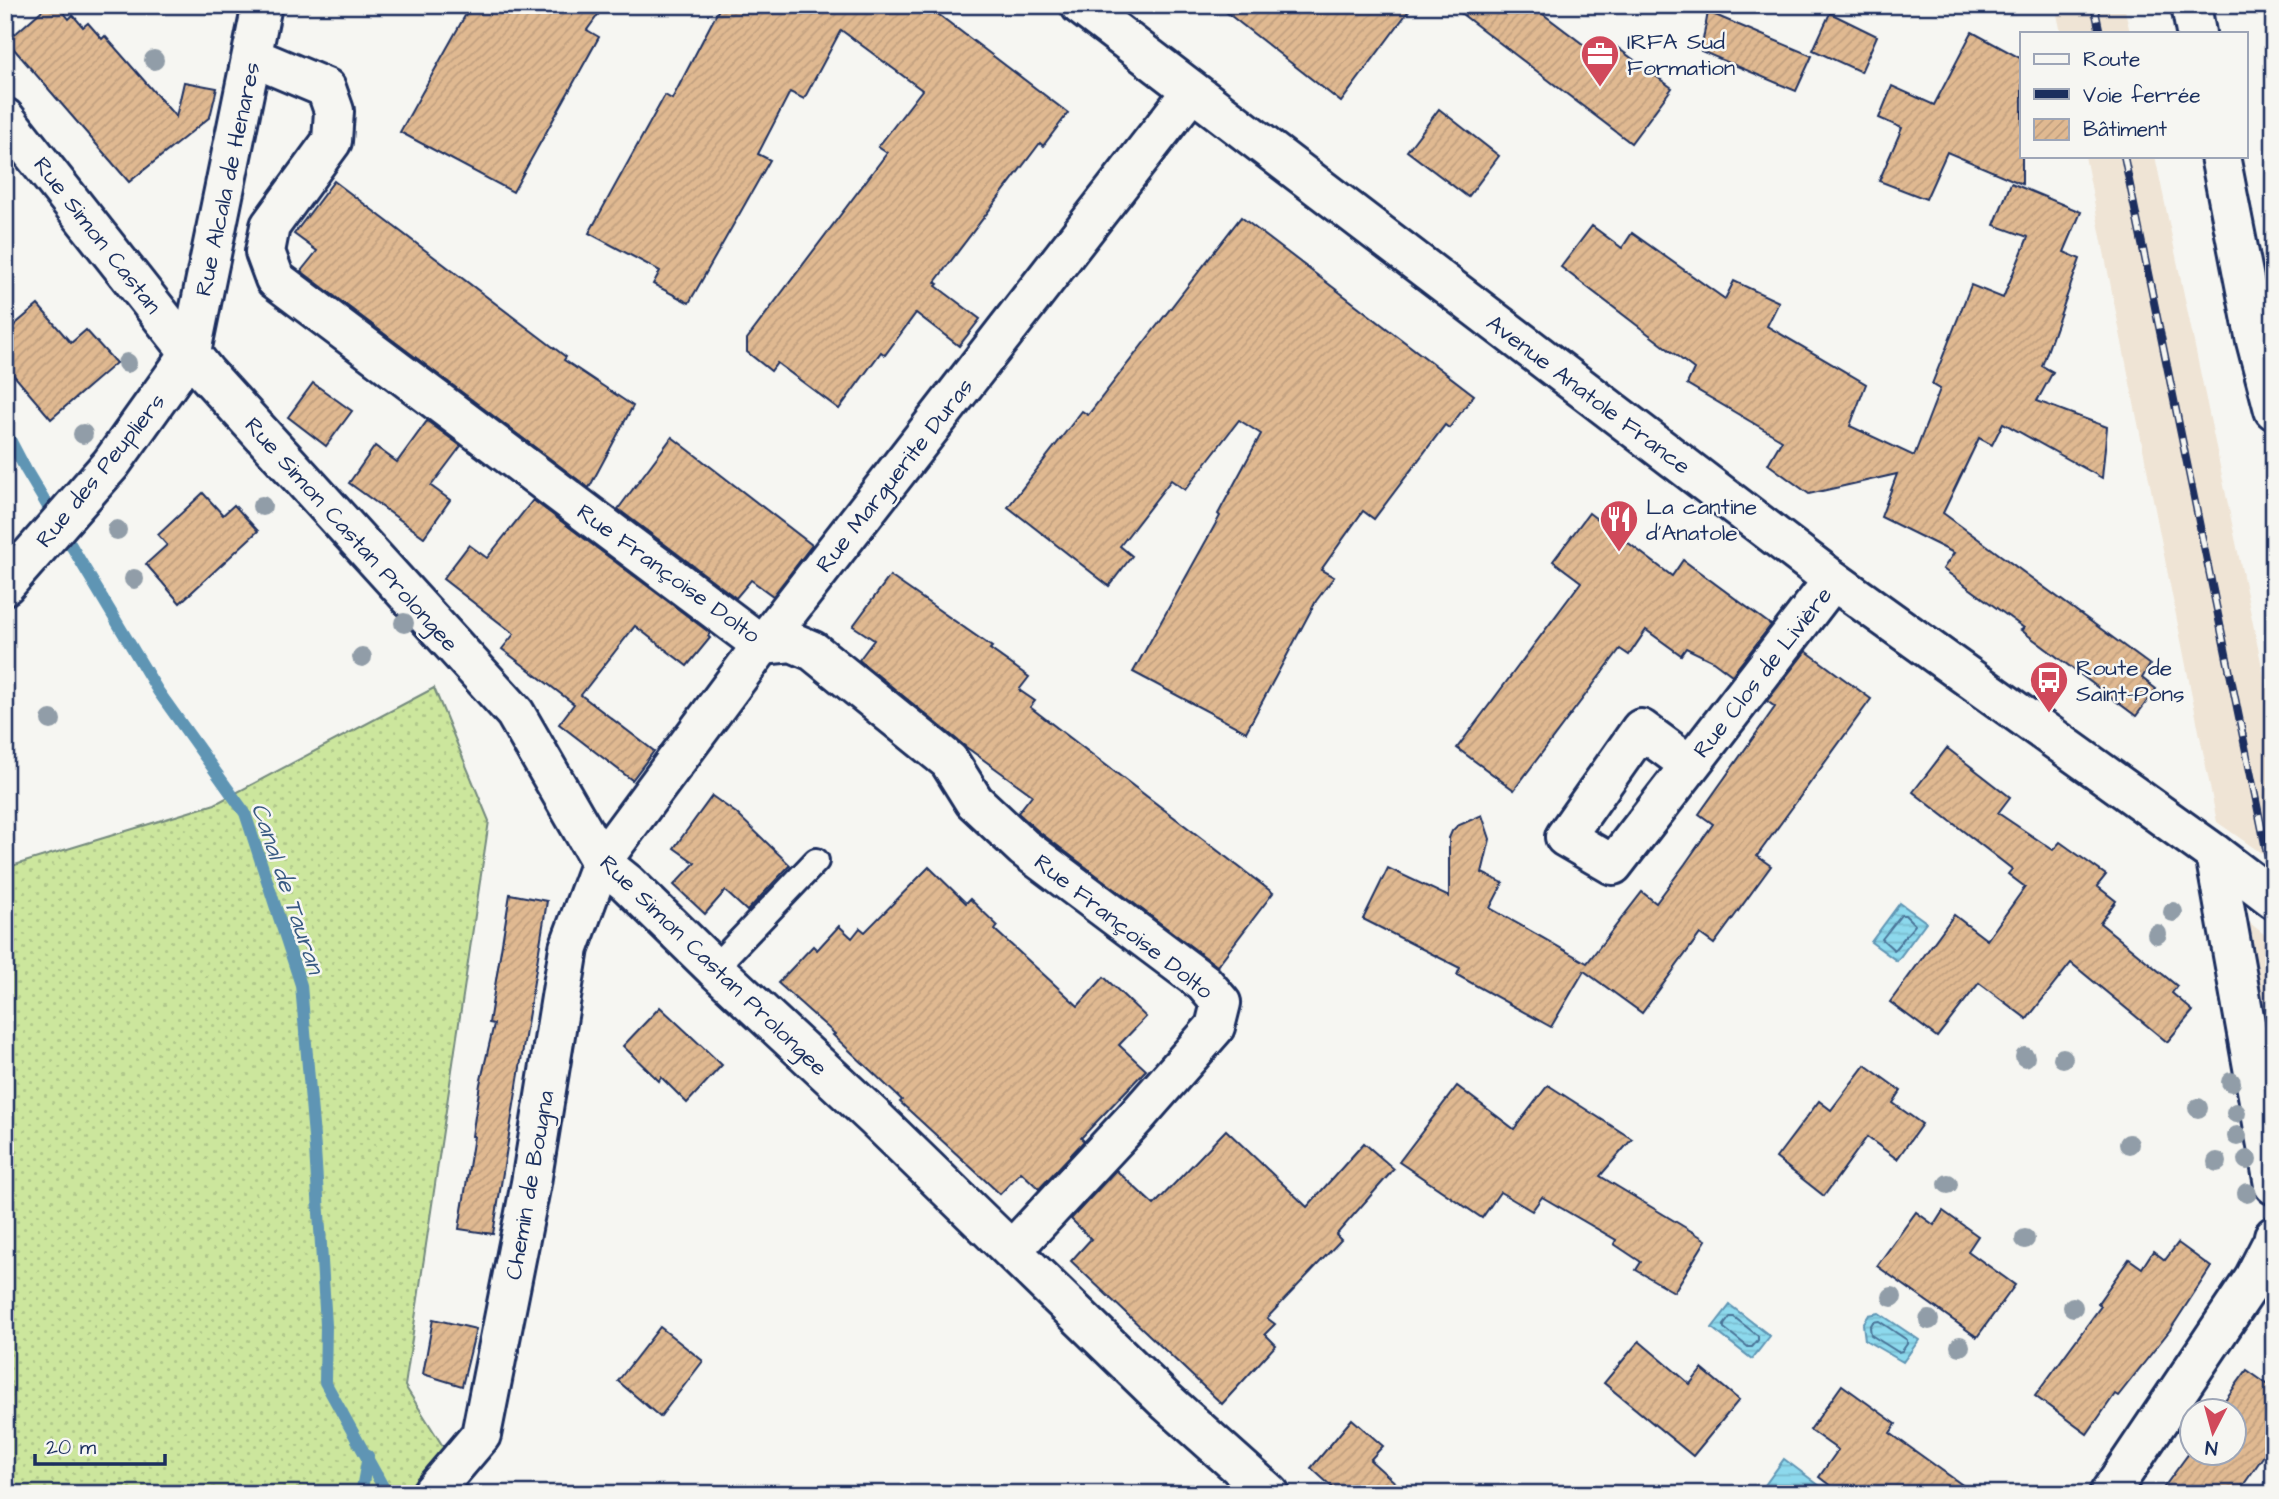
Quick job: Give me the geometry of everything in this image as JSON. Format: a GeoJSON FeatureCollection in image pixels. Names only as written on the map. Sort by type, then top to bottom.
{"type":"FeatureCollection","features":[{"type":"Feature","properties":{"kind":"street","name":"Rue Alcala de Henares"},"geometry":{"type":"LineString","coordinates":[[191,352],[262,5]]}},
{"type":"Feature","properties":{"kind":"street","name":"Avenue Anatole France"},"geometry":{"type":"LineString","coordinates":[[1080,5],[1833,580],[2274,899]]}},
{"type":"Feature","properties":{"kind":"street"},"geometry":{"type":"LineString","coordinates":[[2191,5],[2196,32]]}},
{"type":"Feature","properties":{"kind":"street","name":"Rue Françoise Dolto"},"geometry":{"type":"LineString","coordinates":[[252,57],[326,88],[334,111],[332,141],[270,226],[265,252],[275,278],[762,645],[792,642],[813,651],[949,761],[974,801],[1024,848],[1204,983],[1220,1003],[1215,1027],[1136,1117],[1012,1250]]}},
{"type":"Feature","properties":{"kind":"street","name":"Rue Marguerite Duras"},"geometry":{"type":"LineString","coordinates":[[601,862],[762,645],[1192,92]]}},
{"type":"Feature","properties":{"kind":"street","name":"Rue Simon Castan"},"geometry":{"type":"LineString","coordinates":[[5,118],[191,352]]}},
{"type":"Feature","properties":{"kind":"street"},"geometry":{"type":"LineString","coordinates":[[2220,158],[2265,346],[2274,410]]}},
{"type":"Feature","properties":{"kind":"street","name":"Rue des Peupliers"},"geometry":{"type":"LineString","coordinates":[[5,585],[111,464],[191,352]]}},
{"type":"Feature","properties":{"kind":"street","name":"Rue Simon Castan Prolongee"},"geometry":{"type":"LineString","coordinates":[[191,352],[206,373],[515,713],[601,862],[627,883],[875,1118],[1166,1401],[1270,1494]]}},
{"type":"Feature","properties":{"kind":"street","name":"Rue Clos de Livière"},"geometry":{"type":"LineString","coordinates":[[1690,765],[1833,580]]}},
{"type":"Feature","properties":{"kind":"street"},"geometry":{"type":"LineString","coordinates":[[2215,854],[2274,1185]]}},
{"type":"Feature","properties":{"kind":"street","name":"Chemin de Bougna"},"geometry":{"type":"LineString","coordinates":[[432,1493],[481,1435],[531,1183],[569,948],[601,862]]}},
{"type":"Feature","properties":{"kind":"street"},"geometry":{"type":"LineString","coordinates":[[2109,1494],[2254,1278],[2274,1236]]}},
{"type":"Feature","properties":{"kind":"lane"},"geometry":{"type":"LineString","coordinates":[[714,968],[816,861]]}},
{"type":"Feature","properties":{"kind":"shaded area"},"geometry":{"type":"Polygon","coordinates":[[[2055,5],[2124,5],[2130,32],[2061,32],[2055,5]]]}},
{"type":"Feature","properties":{"kind":"shaded area"},"geometry":{"type":"Polygon","coordinates":[[[2085,158],[2155,158],[2274,724],[2274,862],[2217,822],[2085,158]]]}},
{"type":"Feature","properties":{"kind":"shaded area"},"geometry":{"type":"Polygon","coordinates":[[[2246,920],[2274,942],[2274,1062],[2246,920]]]}},
{"type":"Feature","properties":{"kind":"green space"},"geometry":{"type":"Polygon","coordinates":[[[434,688],[489,821],[405,1386],[473,1494],[5,1494],[5,868],[215,804],[434,688]]]}},
{"type":"Feature","properties":{"kind":"water"},"geometry":{"type":"Polygon","coordinates":[[[1900,903],[1926,922],[1897,961],[1871,942],[1900,903]]]}},
{"type":"Feature","properties":{"kind":"water"},"geometry":{"type":"Polygon","coordinates":[[[1730,1305],[1770,1336],[1752,1359],[1712,1328],[1730,1305]]]}},
{"type":"Feature","properties":{"kind":"water"},"geometry":{"type":"Polygon","coordinates":[[[1879,1313],[1919,1340],[1903,1362],[1865,1340],[1863,1324],[1869,1315],[1879,1313]]]}},
{"type":"Feature","properties":{"kind":"water"},"geometry":{"type":"Polygon","coordinates":[[[1784,1459],[1824,1489],[1821,1494],[1776,1494],[1765,1485],[1784,1459]]]}},
{"type":"Feature","properties":{"kind":"building"},"geometry":{"type":"Polygon","coordinates":[[[48,5],[58,5],[69,19],[73,15],[83,27],[88,23],[102,39],[105,36],[176,117],[184,82],[217,88],[210,117],[129,182],[7,41],[48,5]]]}},
{"type":"Feature","properties":{"kind":"building"},"geometry":{"type":"Polygon","coordinates":[[[471,5],[605,5],[587,30],[599,37],[513,192],[400,132],[471,5]]]}},
{"type":"Feature","properties":{"kind":"building"},"geometry":{"type":"Polygon","coordinates":[[[721,5],[926,5],[1068,113],[1043,146],[1040,143],[935,282],[938,284],[936,286],[980,319],[959,346],[916,313],[885,355],[881,352],[839,409],[777,363],[771,371],[747,352],[747,339],[887,153],[878,147],[922,90],[841,30],[804,99],[790,92],[758,154],[770,160],[689,303],[653,284],[660,271],[589,233],[665,95],[672,99],[721,5]]]}},
{"type":"Feature","properties":{"kind":"building"},"geometry":{"type":"Polygon","coordinates":[[[1217,5],[1413,5],[1341,102],[1217,5]]]}},
{"type":"Feature","properties":{"kind":"building","name":"IRFA Sud Formation"},"geometry":{"type":"Polygon","coordinates":[[[1450,5],[1531,5],[1604,60],[1615,46],[1672,88],[1631,143],[1450,5]]]}},
{"type":"Feature","properties":{"kind":"building"},"geometry":{"type":"Polygon","coordinates":[[[1708,12],[1812,56],[1796,91],[1701,51],[1708,12]]]}},
{"type":"Feature","properties":{"kind":"building"},"geometry":{"type":"Polygon","coordinates":[[[1830,13],[1877,36],[1861,72],[1813,50],[1830,13]]]}},
{"type":"Feature","properties":{"kind":"building"},"geometry":{"type":"Polygon","coordinates":[[[1972,32],[2020,58],[2022,184],[1947,152],[1926,199],[1879,181],[1902,128],[1879,118],[1892,86],[1934,105],[1972,32]]]}},
{"type":"Feature","properties":{"kind":"building"},"geometry":{"type":"Polygon","coordinates":[[[1439,109],[1499,156],[1468,197],[1407,151],[1439,109]]]}},
{"type":"Feature","properties":{"kind":"building"},"geometry":{"type":"Polygon","coordinates":[[[334,181],[566,357],[564,360],[633,406],[589,488],[301,271],[317,251],[294,234],[334,181]]]}},
{"type":"Feature","properties":{"kind":"building"},"geometry":{"type":"Polygon","coordinates":[[[2011,183],[2081,212],[2064,252],[2080,259],[2042,366],[2053,372],[2037,401],[2107,427],[2102,478],[2003,423],[1992,445],[1979,438],[1943,513],[2150,665],[2142,678],[2156,689],[2136,716],[2021,630],[2024,628],[1943,569],[1954,553],[1881,517],[1897,474],[1809,494],[1768,464],[1782,440],[1687,384],[1694,369],[1561,267],[1592,226],[1622,248],[1632,233],[1725,299],[1734,281],[1779,302],[1767,326],[1866,384],[1850,426],[1914,456],[1940,389],[1932,384],[1971,285],[2003,298],[2028,237],[1994,225],[2011,183]]]}},
{"type":"Feature","properties":{"kind":"building"},"geometry":{"type":"Polygon","coordinates":[[[1241,217],[1474,395],[1449,428],[1445,425],[1374,519],[1363,511],[1321,570],[1334,577],[1316,601],[1246,732],[1133,672],[1220,516],[1218,514],[1261,434],[1239,420],[1185,490],[1171,480],[1120,546],[1132,556],[1109,586],[1008,507],[1082,411],[1088,415],[1241,217]]]}},
{"type":"Feature","properties":{"kind":"building"},"geometry":{"type":"Polygon","coordinates":[[[38,305],[71,343],[86,330],[116,363],[51,419],[5,365],[5,333],[38,305]]]}},
{"type":"Feature","properties":{"kind":"building"},"geometry":{"type":"Polygon","coordinates":[[[313,383],[352,411],[326,446],[288,417],[313,383]]]}},
{"type":"Feature","properties":{"kind":"building"},"geometry":{"type":"Polygon","coordinates":[[[427,421],[461,446],[431,486],[450,500],[424,537],[349,483],[375,446],[397,462],[427,421]]]}},
{"type":"Feature","properties":{"kind":"building"},"geometry":{"type":"Polygon","coordinates":[[[672,437],[812,545],[773,596],[751,580],[736,598],[618,509],[672,437]]]}},
{"type":"Feature","properties":{"kind":"building"},"geometry":{"type":"Polygon","coordinates":[[[203,493],[223,515],[234,505],[258,531],[180,603],[146,564],[167,545],[158,535],[203,493]]]}},
{"type":"Feature","properties":{"kind":"building"},"geometry":{"type":"Polygon","coordinates":[[[533,500],[710,633],[710,638],[687,666],[635,626],[581,695],[654,751],[632,780],[559,724],[574,704],[502,649],[514,634],[443,579],[469,545],[487,558],[533,500]]]}},
{"type":"Feature","properties":{"kind":"building"},"geometry":{"type":"Polygon","coordinates":[[[1589,513],[1672,576],[1683,560],[1771,625],[1732,675],[1713,661],[1686,648],[1681,655],[1646,630],[1629,655],[1620,649],[1514,790],[1457,748],[1581,582],[1553,561],[1589,513]]]}},
{"type":"Feature","properties":{"kind":"building"},"geometry":{"type":"Polygon","coordinates":[[[890,576],[992,647],[990,649],[1029,677],[1019,690],[1035,701],[1030,707],[1273,893],[1217,966],[1038,831],[1018,813],[1032,795],[966,747],[859,660],[874,640],[853,626],[890,576]]]}},
{"type":"Feature","properties":{"kind":"building"},"geometry":{"type":"Polygon","coordinates":[[[1806,651],[1871,699],[1757,856],[1771,866],[1714,944],[1700,934],[1642,1013],[1584,971],[1551,1027],[1457,975],[1460,968],[1363,919],[1388,868],[1449,897],[1449,838],[1457,826],[1482,815],[1490,839],[1482,873],[1503,883],[1490,908],[1587,963],[1642,892],[1656,903],[1685,864],[1713,824],[1699,814],[1775,707],[1767,701],[1806,651]]]}},
{"type":"Feature","properties":{"kind":"building"},"geometry":{"type":"Polygon","coordinates":[[[1947,748],[2010,797],[1998,813],[2053,850],[2060,842],[2106,875],[2097,886],[2116,901],[2100,923],[2177,986],[2172,993],[2193,1011],[2167,1042],[2071,963],[2027,1019],[1979,983],[1937,1037],[1890,1002],[1954,915],[1987,940],[2025,887],[2008,874],[2012,869],[1913,792],[1947,748]]]}},
{"type":"Feature","properties":{"kind":"building"},"geometry":{"type":"Polygon","coordinates":[[[712,796],[736,813],[790,865],[747,911],[725,891],[705,914],[674,885],[695,863],[674,848],[712,796]]]}},
{"type":"Feature","properties":{"kind":"building"},"geometry":{"type":"Polygon","coordinates":[[[929,867],[966,903],[970,899],[998,926],[995,930],[1078,1006],[1104,977],[1146,1017],[1119,1045],[1146,1070],[1081,1138],[1084,1141],[1039,1189],[1021,1172],[1000,1194],[900,1102],[902,1100],[833,1035],[835,1034],[778,983],[813,946],[817,950],[839,926],[852,938],[860,928],[865,932],[929,867]]]}},
{"type":"Feature","properties":{"kind":"building"},"geometry":{"type":"Polygon","coordinates":[[[510,894],[547,901],[493,1234],[459,1229],[480,1084],[494,1024],[489,1023],[510,894]]]}},
{"type":"Feature","properties":{"kind":"building"},"geometry":{"type":"Polygon","coordinates":[[[660,1007],[722,1065],[687,1103],[661,1077],[659,1081],[623,1046],[660,1007]]]}},
{"type":"Feature","properties":{"kind":"building"},"geometry":{"type":"Polygon","coordinates":[[[1865,1065],[1901,1091],[1893,1103],[1922,1124],[1897,1159],[1867,1137],[1824,1196],[1776,1158],[1819,1101],[1831,1110],[1865,1065]]]}},
{"type":"Feature","properties":{"kind":"building"},"geometry":{"type":"Polygon","coordinates":[[[1548,1085],[1632,1139],[1600,1176],[1706,1240],[1674,1292],[1636,1270],[1641,1262],[1614,1244],[1616,1240],[1542,1197],[1532,1211],[1500,1192],[1482,1218],[1399,1162],[1457,1086],[1514,1129],[1548,1085]]]}},
{"type":"Feature","properties":{"kind":"building"},"geometry":{"type":"Polygon","coordinates":[[[1226,1130],[1307,1207],[1364,1143],[1394,1169],[1336,1235],[1341,1240],[1267,1318],[1275,1324],[1265,1334],[1276,1345],[1222,1404],[1071,1261],[1091,1239],[1071,1219],[1116,1170],[1154,1205],[1226,1130]]]}},
{"type":"Feature","properties":{"kind":"building"},"geometry":{"type":"Polygon","coordinates":[[[1943,1211],[1978,1236],[1968,1251],[2015,1285],[1977,1337],[1877,1266],[1916,1212],[1934,1225],[1943,1211]]]}},
{"type":"Feature","properties":{"kind":"building"},"geometry":{"type":"Polygon","coordinates":[[[2178,1243],[2211,1267],[2170,1330],[2118,1396],[2115,1394],[2087,1434],[2035,1396],[2101,1306],[2098,1303],[2129,1259],[2142,1268],[2153,1251],[2165,1260],[2178,1243]]]}},
{"type":"Feature","properties":{"kind":"building"},"geometry":{"type":"Polygon","coordinates":[[[433,1319],[476,1329],[462,1386],[423,1374],[433,1319]]]}},
{"type":"Feature","properties":{"kind":"building"},"geometry":{"type":"Polygon","coordinates":[[[660,1327],[703,1361],[660,1417],[618,1381],[660,1327]]]}},
{"type":"Feature","properties":{"kind":"building"},"geometry":{"type":"Polygon","coordinates":[[[1639,1341],[1690,1384],[1702,1369],[1739,1400],[1693,1456],[1604,1383],[1639,1341]]]}},
{"type":"Feature","properties":{"kind":"building"},"geometry":{"type":"Polygon","coordinates":[[[2247,1370],[2274,1389],[2274,1441],[2237,1494],[2159,1494],[2178,1468],[2248,1468],[2248,1398],[2227,1398],[2247,1370]]]}},
{"type":"Feature","properties":{"kind":"building"},"geometry":{"type":"Polygon","coordinates":[[[1842,1385],[1896,1424],[1890,1433],[1975,1494],[1841,1494],[1819,1477],[1838,1450],[1810,1430],[1842,1385]]]}},
{"type":"Feature","properties":{"kind":"building"},"geometry":{"type":"Polygon","coordinates":[[[1352,1419],[1383,1446],[1370,1460],[1408,1494],[1340,1494],[1311,1468],[1352,1419]]]}},
{"type":"Feature","properties":{"kind":"waterway","name":"Canal de Tauran"},"geometry":{"type":"LineString","coordinates":[[5,430],[26,470],[158,691],[245,813],[301,985],[326,1325],[325,1382],[387,1494]]}},
{"type":"Feature","properties":{"kind":"waterway"},"geometry":{"type":"LineString","coordinates":[[361,1494],[368,1456]]}},
{"type":"Feature","properties":{"kind":"railway"},"geometry":{"type":"LineString","coordinates":[[2094,5],[2100,32]]}},
{"type":"Feature","properties":{"kind":"railway"},"geometry":{"type":"LineString","coordinates":[[2124,158],[2274,888]]}},
{"type":"Feature","properties":{"kind":"place","name":"IRFA Sud Formation"},"geometry":{"type":"Point","coordinates":[1600,88]}},
{"type":"Feature","properties":{"kind":"place","name":"La cantine d'Anatole"},"geometry":{"type":"Point","coordinates":[1619,553]}},
{"type":"Feature","properties":{"kind":"place","name":"Route de Saint-Pons"},"geometry":{"type":"Point","coordinates":[2049,714]}}]}
